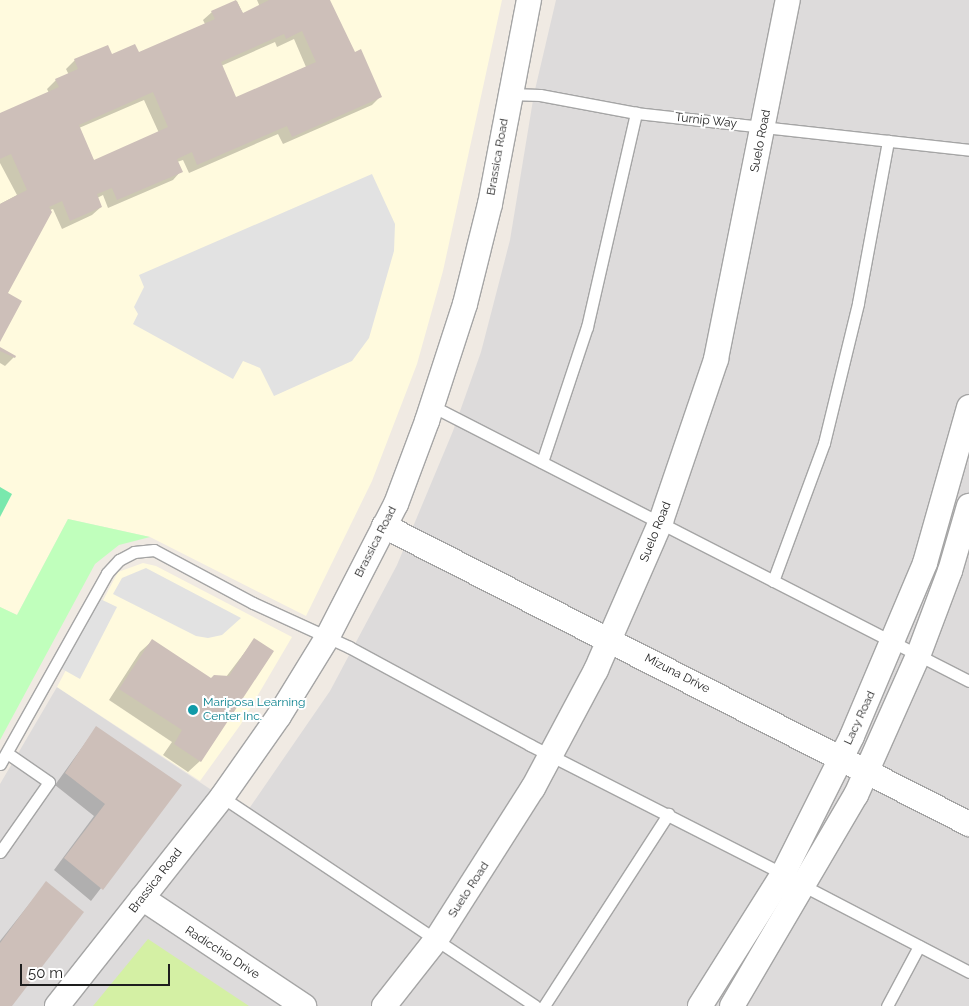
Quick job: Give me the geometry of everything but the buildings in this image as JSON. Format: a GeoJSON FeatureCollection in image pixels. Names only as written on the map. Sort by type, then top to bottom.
{"type":"FeatureCollection","features":[{"type":"Feature","properties":{"kind":"street","name":"Brassica Road"},"geometry":{"type":"LineString","coordinates":[[56,1006],[222,797],[279,716],[327,638],[396,504],[432,406],[465,304],[490,204],[528,0]]}},
{"type":"Feature","properties":{"kind":"street","name":"Suelo Road"},"geometry":{"type":"LineString","coordinates":[[384,1006],[436,940],[550,755],[610,639],[661,521],[716,359],[788,0]]}},
{"type":"Feature","properties":{"kind":"street","name":"Lacy Road"},"geometry":{"type":"LineString","coordinates":[[700,1006],[783,874],[841,759],[894,643],[925,563],[969,406]]}},
{"type":"Feature","properties":{"kind":"street"},"geometry":{"type":"LineString","coordinates":[[732,1006],[804,886],[866,772],[918,656],[950,571],[969,506]]}},
{"type":"Feature","properties":{"kind":"street","name":"Mizuna Drive"},"geometry":{"type":"LineString","coordinates":[[384,526],[610,639],[969,824]]}},
{"type":"Feature","properties":{"kind":"street","name":"Radicchio Drive"},"geometry":{"type":"LineString","coordinates":[[142,898],[302,1006]]}},
{"type":"Feature","properties":{"kind":"lane","name":"Turnip Way"},"geometry":{"type":"LineString","coordinates":[[509,94],[534,94],[636,113],[969,150]]}},
{"type":"Feature","properties":{"kind":"lane"},"geometry":{"type":"LineString","coordinates":[[542,462],[586,327],[636,113]]}},
{"type":"Feature","properties":{"kind":"lane"},"geometry":{"type":"LineString","coordinates":[[773,581],[824,443],[858,303],[888,141]]}},
{"type":"Feature","properties":{"kind":"lane"},"geometry":{"type":"LineString","coordinates":[[432,406],[661,521],[773,581],[969,681]]}},
{"type":"Feature","properties":{"kind":"lane"},"geometry":{"type":"LineString","coordinates":[[0,764],[107,573],[119,560],[134,552],[154,550],[783,874]]}},
{"type":"Feature","properties":{"kind":"lane"},"geometry":{"type":"LineString","coordinates":[[0,852],[49,782],[7,753]]}},
{"type":"Feature","properties":{"kind":"lane"},"geometry":{"type":"LineString","coordinates":[[222,797],[536,1006]]}},
{"type":"Feature","properties":{"kind":"lane"},"geometry":{"type":"LineString","coordinates":[[544,1006],[668,814]]}},
{"type":"Feature","properties":{"kind":"lane"},"geometry":{"type":"LineString","coordinates":[[804,886],[969,972]]}},
{"type":"Feature","properties":{"kind":"lane"},"geometry":{"type":"LineString","coordinates":[[887,1006],[919,946]]}},
{"type":"Feature","properties":{"kind":"shaded area"},"geometry":{"type":"Polygon","coordinates":[[[0,0],[502,0],[443,271],[417,364],[372,481],[306,616],[150,537],[68,519],[17,615],[0,607],[0,0]]]}},
{"type":"Feature","properties":{"kind":"shaded area"},"geometry":{"type":"Polygon","coordinates":[[[556,0],[969,0],[969,1006],[0,1006],[0,784],[57,687],[246,813],[330,691],[397,565],[453,431],[481,352],[510,240],[534,94],[556,0]]]}},
{"type":"Feature","properties":{"kind":"shaded area"},"geometry":{"type":"Polygon","coordinates":[[[372,174],[395,224],[394,251],[369,338],[352,361],[274,396],[260,368],[243,361],[233,379],[133,324],[138,314],[134,307],[144,287],[139,275],[372,174]]]}},
{"type":"Feature","properties":{"kind":"shaded area"},"geometry":{"type":"Polygon","coordinates":[[[143,563],[156,566],[292,637],[241,724],[200,781],[57,687],[118,572],[143,563]]]}},
{"type":"Feature","properties":{"kind":"shaded area"},"geometry":{"type":"Polygon","coordinates":[[[146,568],[241,618],[222,635],[208,638],[196,636],[113,594],[122,578],[146,568]]]}},
{"type":"Feature","properties":{"kind":"shaded area"},"geometry":{"type":"Polygon","coordinates":[[[94,596],[117,607],[80,679],[57,666],[94,596]]]}},
{"type":"Feature","properties":{"kind":"green space"},"geometry":{"type":"Polygon","coordinates":[[[0,487],[12,494],[0,517],[0,487]]]}},
{"type":"Feature","properties":{"kind":"green space"},"geometry":{"type":"Polygon","coordinates":[[[68,519],[150,537],[119,545],[95,564],[0,740],[0,607],[17,615],[68,519]]]}},
{"type":"Feature","properties":{"kind":"green space"},"geometry":{"type":"Polygon","coordinates":[[[148,939],[249,1006],[93,1006],[148,939]]]}},
{"type":"Feature","properties":{"kind":"place","name":"Mariposa Learning Center Inc."},"geometry":{"type":"Point","coordinates":[193,710]}}]}
